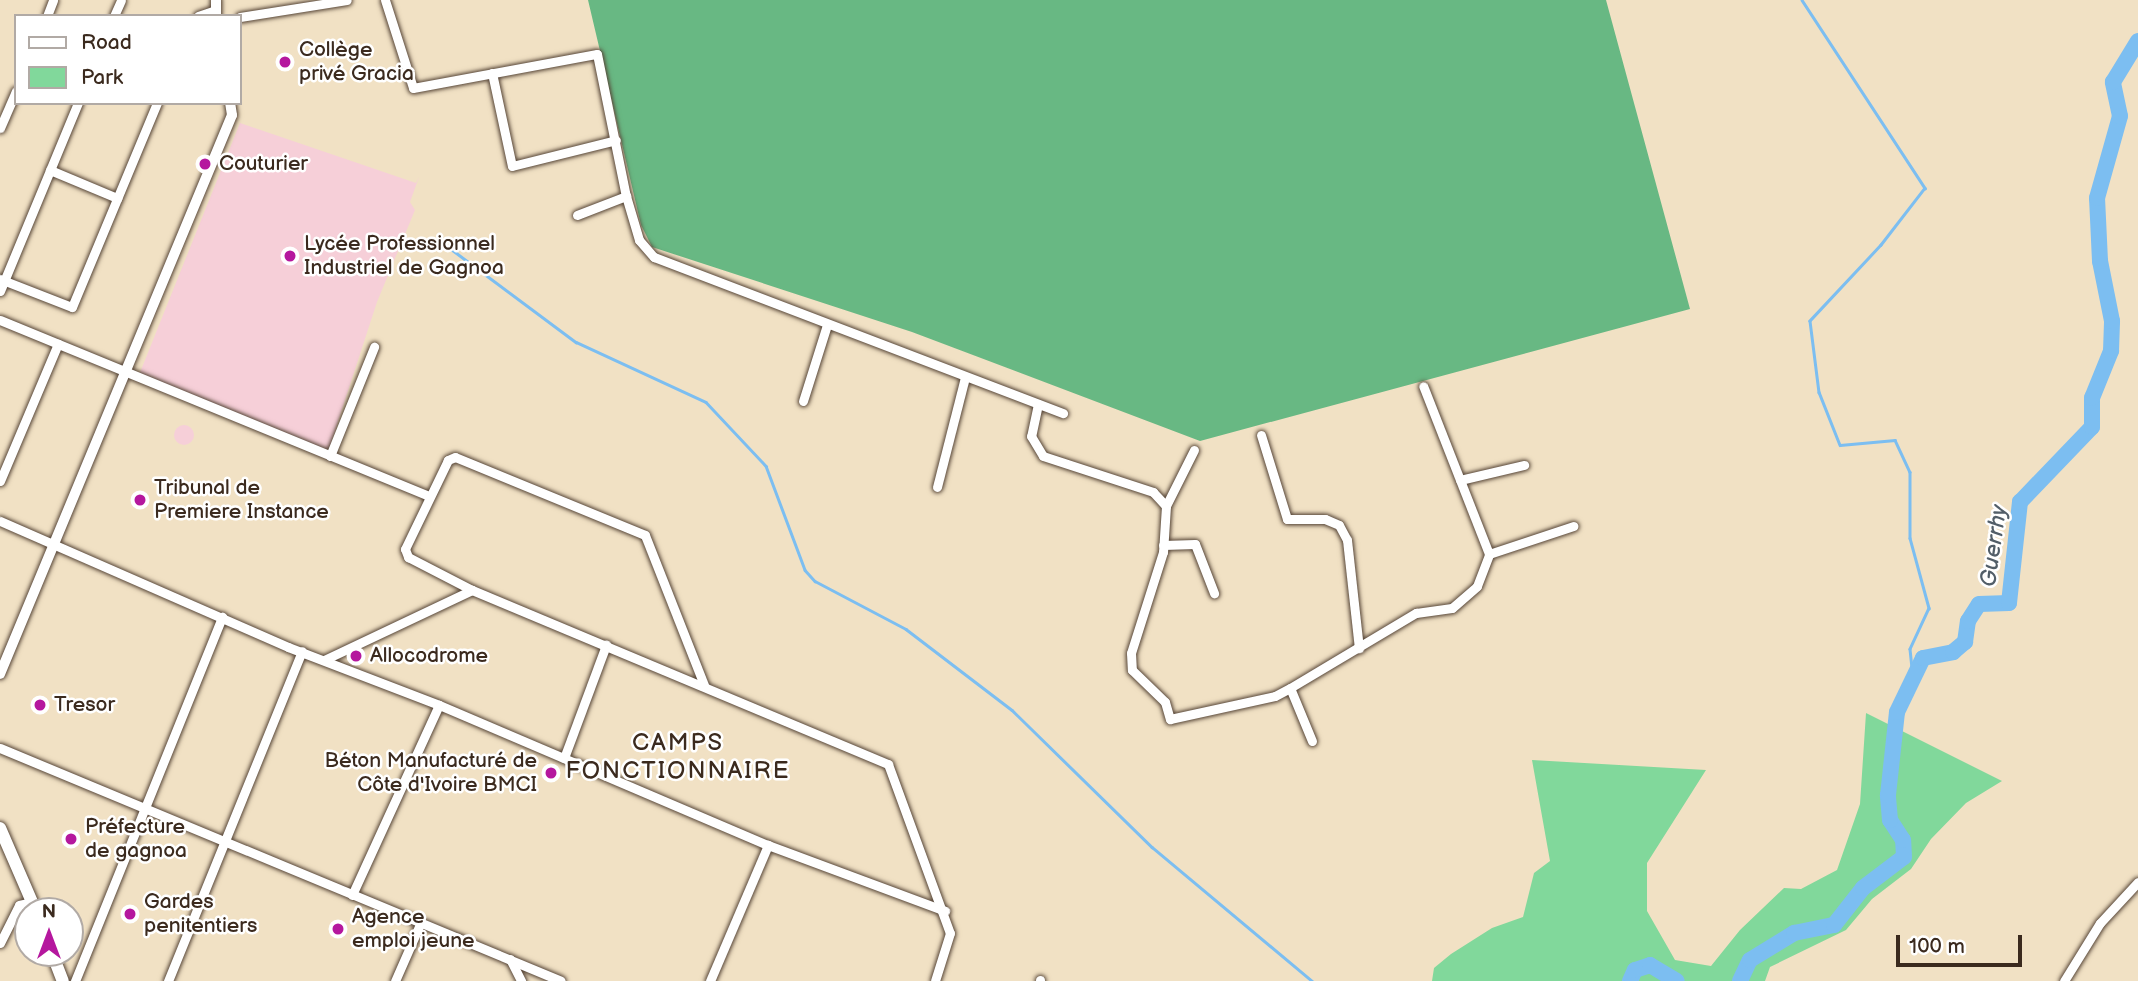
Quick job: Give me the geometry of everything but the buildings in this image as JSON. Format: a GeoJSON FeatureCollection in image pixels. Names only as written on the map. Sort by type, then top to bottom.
{"type":"FeatureCollection","features":[{"type":"Feature","properties":{"kind":"main road"},"geometry":{"type":"LineString","coordinates":[[0,828],[30,897]]}},
{"type":"Feature","properties":{"kind":"street"},"geometry":{"type":"LineString","coordinates":[[242,17],[347,0]]}},
{"type":"Feature","properties":{"kind":"street"},"geometry":{"type":"LineString","coordinates":[[385,0],[413,88],[597,54],[626,196],[639,240],[654,257],[1063,413]]}},
{"type":"Feature","properties":{"kind":"street"},"geometry":{"type":"LineString","coordinates":[[492,73],[512,166],[616,140]]}},
{"type":"Feature","properties":{"kind":"street"},"geometry":{"type":"LineString","coordinates":[[0,128],[14,96]]}},
{"type":"Feature","properties":{"kind":"street"},"geometry":{"type":"LineString","coordinates":[[77,105],[1,284],[72,307],[156,105]]}},
{"type":"Feature","properties":{"kind":"street"},"geometry":{"type":"LineString","coordinates":[[0,674],[232,115],[230,105]]}},
{"type":"Feature","properties":{"kind":"street"},"geometry":{"type":"LineString","coordinates":[[50,170],[117,198]]}},
{"type":"Feature","properties":{"kind":"street"},"geometry":{"type":"LineString","coordinates":[[577,215],[626,196]]}},
{"type":"Feature","properties":{"kind":"street"},"geometry":{"type":"LineString","coordinates":[[0,320],[429,496]]}},
{"type":"Feature","properties":{"kind":"street"},"geometry":{"type":"LineString","coordinates":[[803,401],[827,325]]}},
{"type":"Feature","properties":{"kind":"street"},"geometry":{"type":"LineString","coordinates":[[0,481],[58,344]]}},
{"type":"Feature","properties":{"kind":"street"},"geometry":{"type":"LineString","coordinates":[[330,456],[374,347]]}},
{"type":"Feature","properties":{"kind":"street"},"geometry":{"type":"LineString","coordinates":[[937,487],[965,377]]}},
{"type":"Feature","properties":{"kind":"street"},"geometry":{"type":"LineString","coordinates":[[1194,450],[1166,506],[1163,545],[1131,653],[1132,670],[1165,702],[1170,719],[1275,696],[1416,613],[1452,608],[1477,586],[1489,554],[1423,386]]}},
{"type":"Feature","properties":{"kind":"street"},"geometry":{"type":"LineString","coordinates":[[1038,404],[1031,436],[1043,456],[1153,492],[1166,506]]}},
{"type":"Feature","properties":{"kind":"street"},"geometry":{"type":"LineString","coordinates":[[1261,435],[1287,519],[1325,519],[1339,525],[1347,540],[1359,648]]}},
{"type":"Feature","properties":{"kind":"street"},"geometry":{"type":"LineString","coordinates":[[704,685],[645,535],[455,457],[448,460],[429,496],[405,554],[472,590],[887,764],[945,911],[950,933],[935,981]]}},
{"type":"Feature","properties":{"kind":"street"},"geometry":{"type":"LineString","coordinates":[[1460,481],[1524,465]]}},
{"type":"Feature","properties":{"kind":"street"},"geometry":{"type":"LineString","coordinates":[[0,521],[302,651],[439,705],[768,845],[945,911]]}},
{"type":"Feature","properties":{"kind":"street"},"geometry":{"type":"LineString","coordinates":[[1489,554],[1573,526]]}},
{"type":"Feature","properties":{"kind":"street"},"geometry":{"type":"LineString","coordinates":[[1163,545],[1195,544],[1214,593]]}},
{"type":"Feature","properties":{"kind":"street"},"geometry":{"type":"LineString","coordinates":[[324,660],[472,590]]}},
{"type":"Feature","properties":{"kind":"street"},"geometry":{"type":"LineString","coordinates":[[75,981],[222,617]]}},
{"type":"Feature","properties":{"kind":"street"},"geometry":{"type":"LineString","coordinates":[[564,758],[606,645]]}},
{"type":"Feature","properties":{"kind":"street"},"geometry":{"type":"LineString","coordinates":[[168,981],[302,651]]}},
{"type":"Feature","properties":{"kind":"street"},"geometry":{"type":"LineString","coordinates":[[1290,688],[1312,741]]}},
{"type":"Feature","properties":{"kind":"street"},"geometry":{"type":"LineString","coordinates":[[352,895],[439,705]]}},
{"type":"Feature","properties":{"kind":"street"},"geometry":{"type":"LineString","coordinates":[[0,748],[224,844],[561,981]]}},
{"type":"Feature","properties":{"kind":"street"},"geometry":{"type":"LineString","coordinates":[[710,981],[768,845]]}},
{"type":"Feature","properties":{"kind":"street"},"geometry":{"type":"LineString","coordinates":[[2064,981],[2100,922],[2138,882]]}},
{"type":"Feature","properties":{"kind":"street"},"geometry":{"type":"LineString","coordinates":[[0,943],[14,915]]}},
{"type":"Feature","properties":{"kind":"street"},"geometry":{"type":"LineString","coordinates":[[395,981],[421,924]]}},
{"type":"Feature","properties":{"kind":"street"},"geometry":{"type":"LineString","coordinates":[[510,959],[520,981]]}},
{"type":"Feature","properties":{"kind":"shaded area","name":"Lycée Professionnel Industriel de Gagnoa"},"geometry":{"type":"Polygon","coordinates":[[[240,123],[416,183],[419,177],[410,202],[415,210],[377,302],[328,452],[139,375],[240,123]]]}},
{"type":"Feature","properties":{"kind":"shaded area"},"geometry":{"type":"Polygon","coordinates":[[[184,425],[191,428],[194,435],[191,442],[184,445],[177,442],[174,435],[177,428],[184,425]]]}},
{"type":"Feature","properties":{"kind":"green space"},"geometry":{"type":"Polygon","coordinates":[[[588,0],[1606,0],[1690,309],[1200,441],[912,332],[652,247],[641,225],[588,0]]]}},
{"type":"Feature","properties":{"kind":"green space"},"geometry":{"type":"Polygon","coordinates":[[[1866,713],[2002,781],[1966,803],[1931,839],[1911,869],[1872,899],[1846,930],[1770,967],[1765,981],[1432,981],[1434,968],[1451,954],[1492,928],[1523,917],[1534,873],[1550,861],[1532,760],[1706,770],[1647,863],[1647,911],[1675,960],[1711,966],[1740,930],[1784,888],[1801,889],[1837,870],[1860,804],[1866,713]]]}},
{"type":"Feature","properties":{"kind":"waterway"},"geometry":{"type":"LineString","coordinates":[[1802,0],[1925,188],[1881,245],[1810,321],[1819,392],[1840,445],[1895,440],[1910,472],[1910,538],[1929,608],[1910,649],[1913,678]]}},
{"type":"Feature","properties":{"kind":"waterway","name":"Guerrhy"},"geometry":{"type":"LineString","coordinates":[[1740,981],[1750,960],[1794,933],[1834,925],[1863,888],[1904,857],[1903,840],[1890,820],[1888,795],[1897,712],[1923,658],[1953,652],[1965,642],[1968,621],[1979,604],[2009,603],[2020,502],[2092,427],[2092,398],[2111,351],[2112,321],[2100,261],[2097,198],[2120,116],[2113,82],[2138,41]]}},
{"type":"Feature","properties":{"kind":"waterway"},"geometry":{"type":"LineString","coordinates":[[443,243],[576,342],[706,402],[766,466],[805,570],[815,581],[906,629],[1012,710],[1152,847],[1312,981]]}},
{"type":"Feature","properties":{"kind":"waterway","name":"Guerrhy"},"geometry":{"type":"LineString","coordinates":[[1630,981],[1635,970],[1650,965],[1677,981]]}},
{"type":"Feature","properties":{"kind":"place","name":"Collège privé Gracia"},"geometry":{"type":"Point","coordinates":[285,62]}},
{"type":"Feature","properties":{"kind":"place","name":"Couturier"},"geometry":{"type":"Point","coordinates":[205,164]}},
{"type":"Feature","properties":{"kind":"place","name":"Lycée Professionnel Industriel de Gagnoa"},"geometry":{"type":"Point","coordinates":[290,256]}},
{"type":"Feature","properties":{"kind":"place","name":"Tribunal de Premiere Instance"},"geometry":{"type":"Point","coordinates":[140,500]}},
{"type":"Feature","properties":{"kind":"place","name":"Allocodrome"},"geometry":{"type":"Point","coordinates":[356,656]}},
{"type":"Feature","properties":{"kind":"place","name":"Tresor"},"geometry":{"type":"Point","coordinates":[40,705]}},
{"type":"Feature","properties":{"kind":"place","name":"Béton Manufacturé de Côte d'Ivoire BMCI"},"geometry":{"type":"Point","coordinates":[551,773]}},
{"type":"Feature","properties":{"kind":"place","name":"Préfecture de gagnoa"},"geometry":{"type":"Point","coordinates":[71,839]}},
{"type":"Feature","properties":{"kind":"place","name":"Gardes penitentiers"},"geometry":{"type":"Point","coordinates":[130,914]}},
{"type":"Feature","properties":{"kind":"place","name":"Agence emploi jeune"},"geometry":{"type":"Point","coordinates":[338,929]}},
{"type":"Feature","properties":{"kind":"district","name":"CAMPS FONCTIONNAIRE"},"geometry":{"type":"Point","coordinates":[678,757]}}]}
